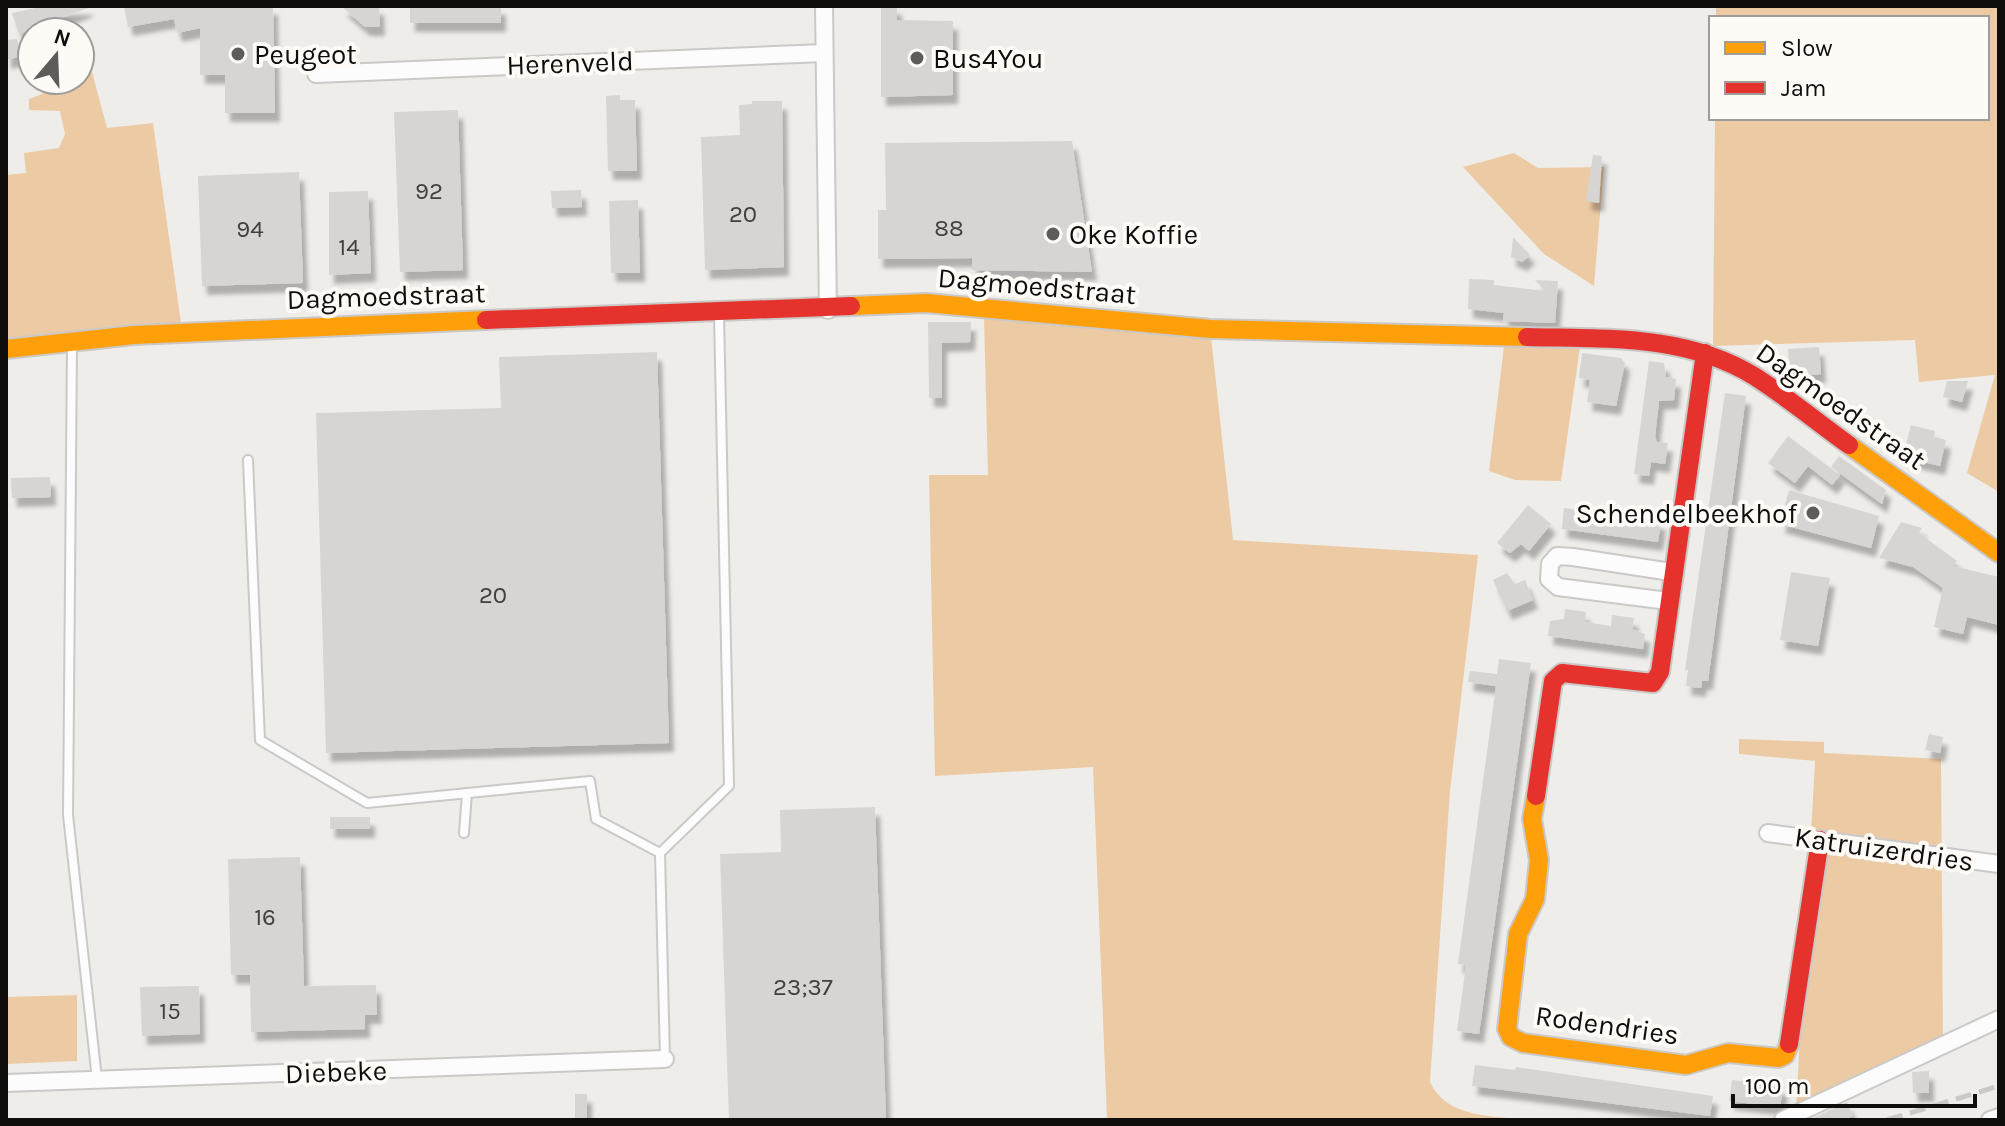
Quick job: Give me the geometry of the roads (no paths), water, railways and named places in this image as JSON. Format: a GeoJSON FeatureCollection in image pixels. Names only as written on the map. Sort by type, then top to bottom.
{"type":"FeatureCollection","features":[{"type":"Feature","properties":{"kind":"street"},"geometry":{"type":"LineString","coordinates":[[824,6],[828,310]]}},
{"type":"Feature","properties":{"kind":"street","name":"Herenveld"},"geometry":{"type":"LineString","coordinates":[[316,74],[824,53]]}},
{"type":"Feature","properties":{"kind":"street","name":"Dagmoedstraat"},"geometry":{"type":"LineString","coordinates":[[6,349],[223,330],[828,310],[926,303],[976,305],[1211,329],[1646,340],[1705,353],[1755,377],[1999,553]]}},
{"type":"Feature","properties":{"kind":"street","name":"Rodendries"},"geometry":{"type":"LineString","coordinates":[[1705,353],[1671,572],[1660,672],[1653,683],[1562,673],[1553,681],[1532,819],[1538,875],[1535,899],[1518,934],[1507,1029],[1511,1037],[1523,1043],[1686,1065],[1728,1053],[1779,1058],[1785,1055],[1792,1038],[1820,840]]}},
{"type":"Feature","properties":{"kind":"street"},"geometry":{"type":"LineString","coordinates":[[1668,601],[1558,587],[1549,579],[1550,564],[1557,556],[1573,557],[1671,572]]}},
{"type":"Feature","properties":{"kind":"street","name":"Katruizerdries"},"geometry":{"type":"LineString","coordinates":[[1768,833],[1999,864]]}},
{"type":"Feature","properties":{"kind":"street"},"geometry":{"type":"LineString","coordinates":[[1783,1120],[1999,1019]]}},
{"type":"Feature","properties":{"kind":"street","name":"Diebeke"},"geometry":{"type":"LineString","coordinates":[[6,1083],[665,1059]]}},
{"type":"Feature","properties":{"kind":"street"},"geometry":{"type":"LineString","coordinates":[[1990,1120],[1999,1117]]}},
{"type":"Feature","properties":{"kind":"lane"},"geometry":{"type":"LineString","coordinates":[[665,1059],[660,853],[729,786],[719,313]]}},
{"type":"Feature","properties":{"kind":"lane"},"geometry":{"type":"LineString","coordinates":[[72,342],[68,815],[97,1080]]}},
{"type":"Feature","properties":{"kind":"lane"},"geometry":{"type":"LineString","coordinates":[[248,460],[260,740],[367,803],[590,781],[596,819],[660,853]]}},
{"type":"Feature","properties":{"kind":"lane"},"geometry":{"type":"LineString","coordinates":[[464,833],[467,793]]}},
{"type":"Feature","properties":{"kind":"railway"},"geometry":{"type":"LineString","coordinates":[[1887,1120],[1999,1086]]}},
{"type":"Feature","properties":{"kind":"place","name":"Peugeot"},"geometry":{"type":"Point","coordinates":[238,54]}},
{"type":"Feature","properties":{"kind":"place","name":"Bus4You"},"geometry":{"type":"Point","coordinates":[917,58]}},
{"type":"Feature","properties":{"kind":"place","name":"Oke Koffie"},"geometry":{"type":"Point","coordinates":[1053,234]}},
{"type":"Feature","properties":{"kind":"place","name":"Schendelbeekhof"},"geometry":{"type":"Point","coordinates":[1813,513]}}]}
